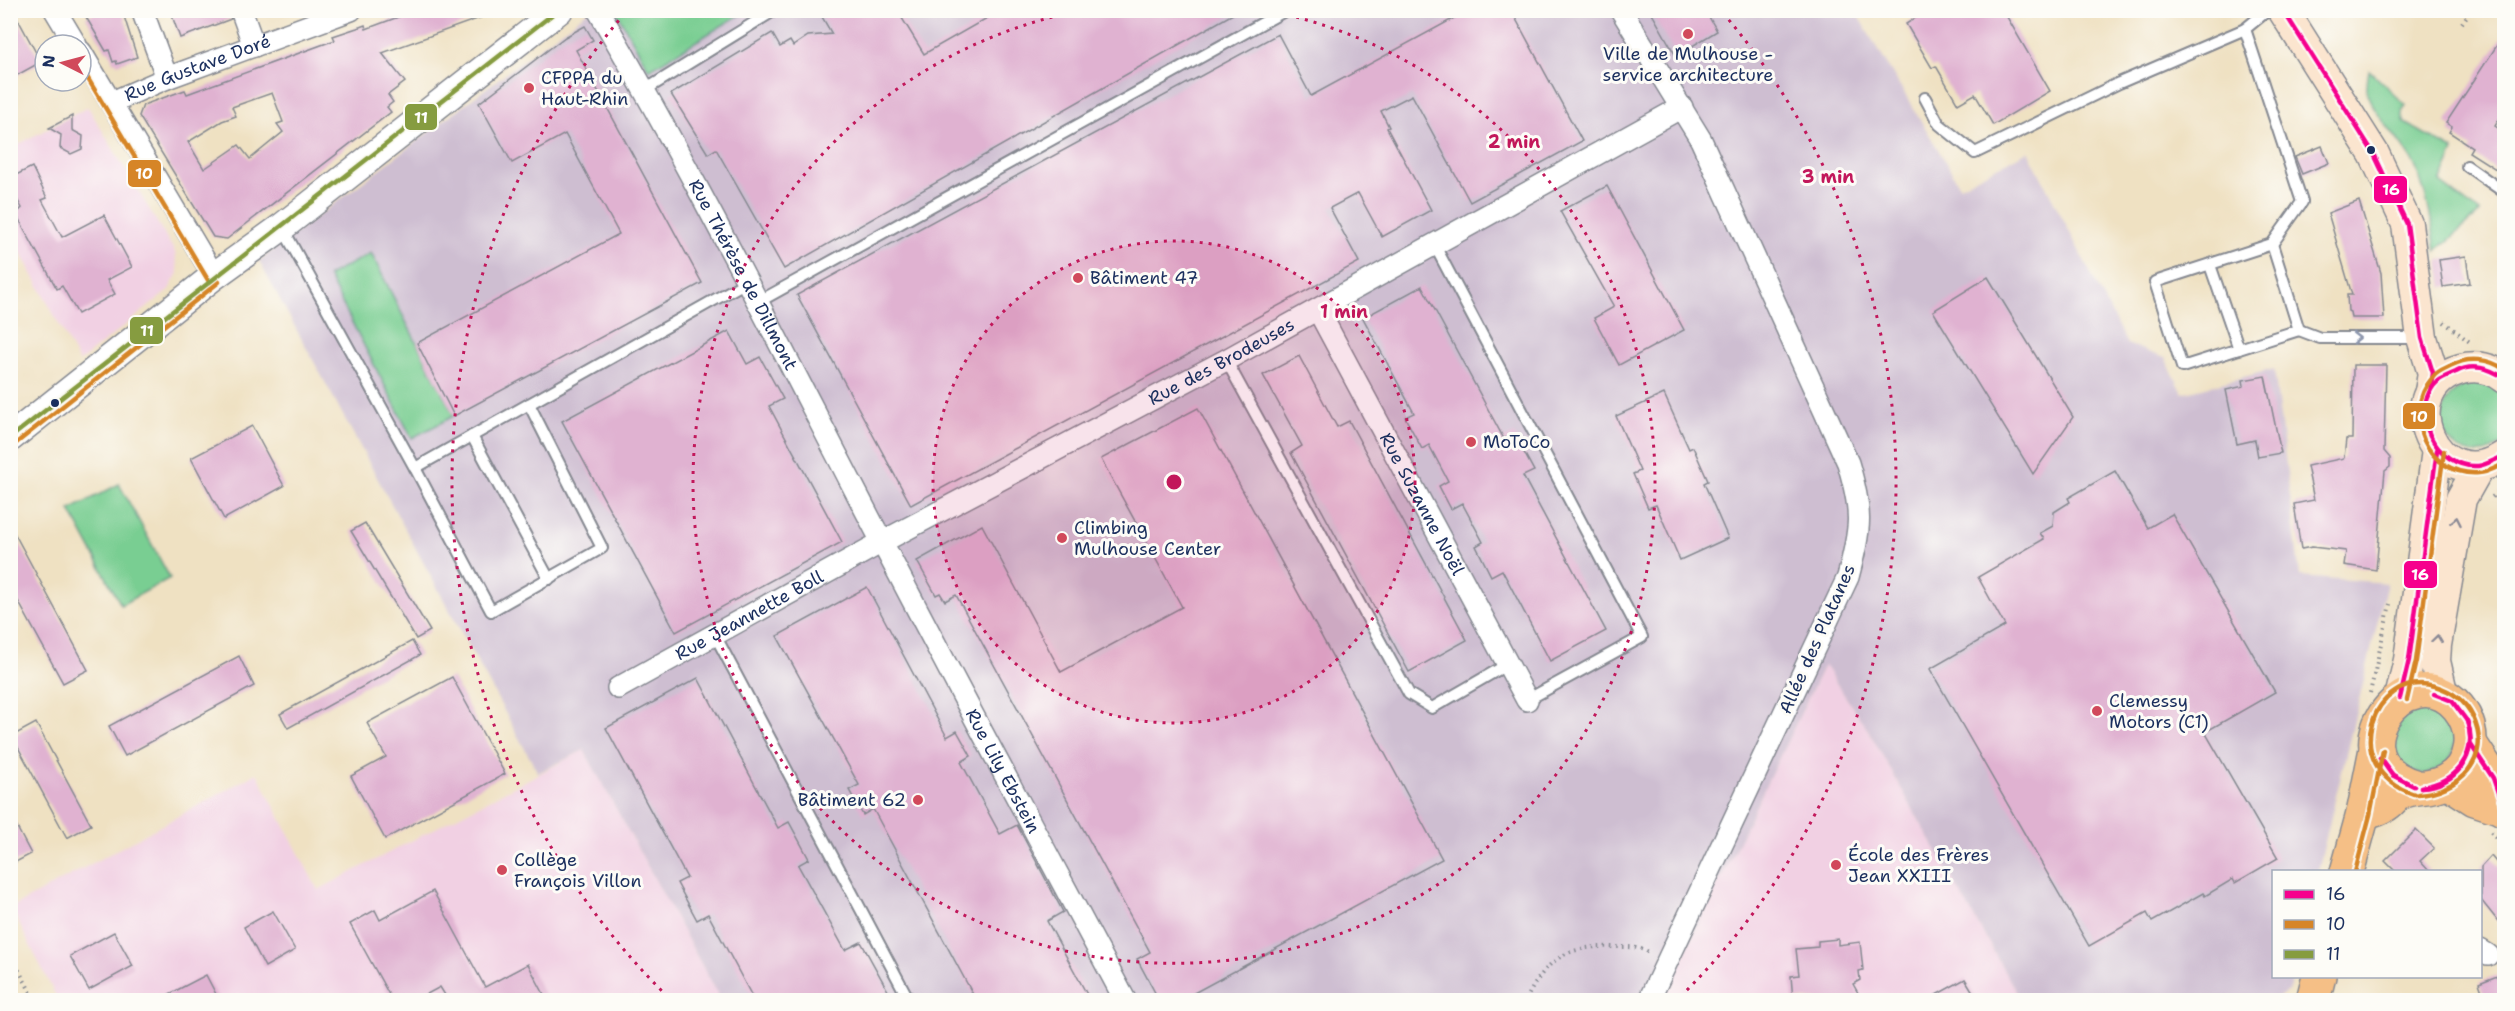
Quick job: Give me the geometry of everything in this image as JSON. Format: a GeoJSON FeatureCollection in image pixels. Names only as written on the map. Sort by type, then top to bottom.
{"type":"FeatureCollection","features":[{"type":"Feature","properties":{"kind":"main road"},"geometry":{"type":"LineString","coordinates":[[2283,10],[2374,154],[2396,196],[2407,224],[2428,326],[2433,374],[2425,406],[2424,422],[2428,437],[2437,450],[2449,460],[2464,466],[2492,461]]}},
{"type":"Feature","properties":{"kind":"main road"},"geometry":{"type":"LineString","coordinates":[[2428,326],[2452,358],[2489,364]]}},
{"type":"Feature","properties":{"kind":"main road"},"geometry":{"type":"LineString","coordinates":[[2430,392],[2440,379],[2454,371],[2489,364]]}},
{"type":"Feature","properties":{"kind":"main road"},"geometry":{"type":"LineString","coordinates":[[2400,698],[2409,660],[2437,450]]}},
{"type":"Feature","properties":{"kind":"main road"},"geometry":{"type":"LineString","coordinates":[[2443,696],[2435,661],[2461,499],[2492,461]]}},
{"type":"Feature","properties":{"kind":"main road"},"geometry":{"type":"LineString","coordinates":[[2347,870],[2363,814],[2376,749],[2376,734],[2380,720],[2388,707],[2400,698],[2421,692],[2443,696],[2455,704],[2465,716],[2470,730],[2471,745],[2458,772],[2432,784],[2398,794],[2386,805],[2363,814]]}},
{"type":"Feature","properties":{"kind":"main road"},"geometry":{"type":"LineString","coordinates":[[2471,745],[2493,778],[2504,809]]}},
{"type":"Feature","properties":{"kind":"main road"},"geometry":{"type":"LineString","coordinates":[[2376,749],[2391,775],[2403,783],[2432,784],[2504,809]]}},
{"type":"Feature","properties":{"kind":"main road"},"geometry":{"type":"LineString","coordinates":[[2313,1000],[2318,978]]}},
{"type":"Feature","properties":{"kind":"street"},"geometry":{"type":"LineString","coordinates":[[55,10],[69,33]]}},
{"type":"Feature","properties":{"kind":"street"},"geometry":{"type":"LineString","coordinates":[[142,10],[167,78]]}},
{"type":"Feature","properties":{"kind":"street"},"geometry":{"type":"LineString","coordinates":[[241,10],[254,46]]}},
{"type":"Feature","properties":{"kind":"street"},"geometry":{"type":"LineString","coordinates":[[10,438],[214,276],[282,227],[558,10]]}},
{"type":"Feature","properties":{"kind":"street","name":"Rue Thérèse de Dillmont"},"geometry":{"type":"LineString","coordinates":[[598,10],[645,90],[748,281],[882,542]]}},
{"type":"Feature","properties":{"kind":"street","name":"Allée des Platanes"},"geometry":{"type":"LineString","coordinates":[[1621,10],[1701,140],[1848,463],[1859,500],[1859,533],[1848,577],[1649,1000]]}},
{"type":"Feature","properties":{"kind":"street","name":"Rue Gustave Doré"},"geometry":{"type":"LineString","coordinates":[[112,102],[167,78],[344,12]]}},
{"type":"Feature","properties":{"kind":"street"},"geometry":{"type":"LineString","coordinates":[[93,71],[214,276]]}},
{"type":"Feature","properties":{"kind":"street","name":"Rue des Brodeuses"},"geometry":{"type":"LineString","coordinates":[[882,542],[1318,310],[1682,107]]}},
{"type":"Feature","properties":{"kind":"street","name":"Rue Suzanne Noël"},"geometry":{"type":"LineString","coordinates":[[1318,310],[1527,700]]}},
{"type":"Feature","properties":{"kind":"street","name":"Rue Jeannette Boll"},"geometry":{"type":"LineString","coordinates":[[618,688],[882,542]]}},
{"type":"Feature","properties":{"kind":"street","name":"Rue Lily Ebstein"},"geometry":{"type":"LineString","coordinates":[[882,542],[1125,1000]]}},
{"type":"Feature","properties":{"kind":"lane"},"geometry":{"type":"LineString","coordinates":[[645,90],[775,10]]}},
{"type":"Feature","properties":{"kind":"lane"},"geometry":{"type":"LineString","coordinates":[[758,302],[1286,10]]}},
{"type":"Feature","properties":{"kind":"lane"},"geometry":{"type":"LineString","coordinates":[[1925,99],[1939,124],[1975,153],[2119,83],[2245,29],[2268,10]]}},
{"type":"Feature","properties":{"kind":"lane"},"geometry":{"type":"LineString","coordinates":[[2245,29],[2302,202],[2272,244],[2156,282],[2182,367],[2299,330],[2320,338],[2428,326]]}},
{"type":"Feature","properties":{"kind":"lane"},"geometry":{"type":"LineString","coordinates":[[2467,166],[2505,192]]}},
{"type":"Feature","properties":{"kind":"lane"},"geometry":{"type":"LineString","coordinates":[[282,227],[416,468],[491,611],[602,548],[530,404]]}},
{"type":"Feature","properties":{"kind":"lane"},"geometry":{"type":"LineString","coordinates":[[2272,244],[2299,330]]}},
{"type":"Feature","properties":{"kind":"lane"},"geometry":{"type":"LineString","coordinates":[[1435,246],[1642,637],[1527,700]]}},
{"type":"Feature","properties":{"kind":"lane"},"geometry":{"type":"LineString","coordinates":[[2210,265],[2239,349]]}},
{"type":"Feature","properties":{"kind":"lane"},"geometry":{"type":"LineString","coordinates":[[416,468],[748,281]]}},
{"type":"Feature","properties":{"kind":"lane"},"geometry":{"type":"LineString","coordinates":[[1226,360],[1409,694],[1432,708],[1508,664]]}},
{"type":"Feature","properties":{"kind":"lane"},"geometry":{"type":"LineString","coordinates":[[472,436],[549,579]]}},
{"type":"Feature","properties":{"kind":"lane"},"geometry":{"type":"LineString","coordinates":[[715,635],[909,1000]]}},
{"type":"Feature","properties":{"kind":"path"},"geometry":{"type":"LineString","coordinates":[[2462,23],[2471,10]]}},
{"type":"Feature","properties":{"kind":"path"},"geometry":{"type":"LineString","coordinates":[[2428,326],[2458,335],[2489,364]]}},
{"type":"Feature","properties":{"kind":"path"},"geometry":{"type":"LineString","coordinates":[[2486,501],[2505,488]]}},
{"type":"Feature","properties":{"kind":"path"},"geometry":{"type":"LineString","coordinates":[[1526,1000],[1538,977],[1549,964],[1581,947],[1635,946],[1668,960]]}},
{"type":"Feature","properties":{"kind":"path"},"geometry":{"type":"LineString","coordinates":[[10,954],[35,1000]]}},
{"type":"Feature","properties":{"kind":"shaded area"},"geometry":{"type":"Polygon","coordinates":[[[588,11],[1855,11],[1960,186],[2028,151],[2127,344],[2165,358],[2183,393],[2274,369],[2300,576],[2387,583],[2318,870],[2272,870],[2272,978],[2293,978],[2289,991],[2272,1000],[2021,1000],[1868,730],[1824,665],[1662,1000],[721,1000],[584,750],[538,773],[259,261],[588,11]]]}},
{"type":"Feature","properties":{"kind":"shaded area"},"geometry":{"type":"Polygon","coordinates":[[[88,107],[175,252],[178,273],[168,291],[79,362],[11,234],[10,149],[88,107]]]}},
{"type":"Feature","properties":{"kind":"shaded area","name":"École des Frères Jean XXIII"},"geometry":{"type":"Polygon","coordinates":[[[1824,665],[1868,730],[2021,1000],[1662,1000],[1824,665]]]}},
{"type":"Feature","properties":{"kind":"shaded area","name":"Collège François Villon"},"geometry":{"type":"Polygon","coordinates":[[[584,750],[721,1000],[58,1000],[11,908],[257,773],[318,890],[584,750]]]}},
{"type":"Feature","properties":{"kind":"green space"},"geometry":{"type":"Polygon","coordinates":[[[616,11],[746,11],[649,70],[616,11]]]}},
{"type":"Feature","properties":{"kind":"green space"},"geometry":{"type":"Polygon","coordinates":[[[2369,70],[2406,105],[2402,111],[2404,122],[2454,151],[2440,183],[2480,213],[2436,251],[2423,187],[2410,157],[2370,101],[2367,93],[2369,70]]]}},
{"type":"Feature","properties":{"kind":"green space"},"geometry":{"type":"Polygon","coordinates":[[[371,253],[454,416],[412,438],[328,276],[371,253]]]}},
{"type":"Feature","properties":{"kind":"green space"},"geometry":{"type":"Polygon","coordinates":[[[2476,381],[2498,388],[2504,394],[2504,442],[2492,451],[2484,453],[2467,452],[2454,446],[2446,436],[2442,424],[2443,411],[2449,398],[2460,388],[2476,381]]]}},
{"type":"Feature","properties":{"kind":"green space"},"geometry":{"type":"Polygon","coordinates":[[[119,484],[170,578],[121,605],[70,510],[119,484]]]}},
{"type":"Feature","properties":{"kind":"green space"},"geometry":{"type":"Polygon","coordinates":[[[2423,710],[2439,717],[2454,738],[2452,755],[2447,763],[2426,775],[2402,770],[2388,738],[2401,719],[2423,710]]]}},
{"type":"Feature","properties":{"kind":"building"},"geometry":{"type":"Polygon","coordinates":[[[10,10],[13,10],[33,47],[33,66],[10,79],[10,10]]]}},
{"type":"Feature","properties":{"kind":"building"},"geometry":{"type":"Polygon","coordinates":[[[101,10],[122,10],[137,57],[117,64],[116,61],[113,62],[109,50],[106,51],[86,17],[101,10]]]}},
{"type":"Feature","properties":{"kind":"building"},"geometry":{"type":"Polygon","coordinates":[[[170,10],[229,10],[231,19],[180,38],[170,10]]]}},
{"type":"Feature","properties":{"kind":"building"},"geometry":{"type":"Polygon","coordinates":[[[417,10],[494,10],[494,13],[382,53],[405,82],[388,95],[393,102],[387,107],[391,112],[227,239],[213,237],[139,116],[143,105],[185,90],[187,94],[335,40],[333,36],[365,25],[366,29],[417,10]],[[272,93],[232,107],[236,116],[222,121],[188,142],[204,169],[239,145],[250,159],[283,132],[277,124],[283,122],[272,93]]]}},
{"type":"Feature","properties":{"kind":"building"},"geometry":{"type":"Polygon","coordinates":[[[818,10],[897,10],[924,54],[1001,10],[1240,10],[784,269],[716,149],[708,154],[671,94],[772,33],[780,47],[790,41],[793,46],[808,36],[832,34],[818,10]]]}},
{"type":"Feature","properties":{"kind":"building","name":"Bâtiment 47"},"geometry":{"type":"Polygon","coordinates":[[[1469,10],[1511,10],[1582,141],[1470,202],[1412,95],[1381,111],[1389,127],[1387,128],[1431,210],[1382,237],[1358,193],[1330,208],[1359,262],[911,505],[797,295],[1278,34],[1311,96],[1469,10]]]}},
{"type":"Feature","properties":{"kind":"building","name":"Ville de Mulhouse - service architecture"},"geometry":{"type":"Polygon","coordinates":[[[1650,10],[1705,10],[1717,31],[1676,56],[1650,10]]]}},
{"type":"Feature","properties":{"kind":"building"},"geometry":{"type":"Polygon","coordinates":[[[1913,10],[2003,10],[2050,91],[1993,125],[1975,94],[1958,104],[1936,66],[1932,68],[1906,24],[1917,17],[1913,10]]]}},
{"type":"Feature","properties":{"kind":"building"},"geometry":{"type":"Polygon","coordinates":[[[585,26],[593,40],[576,50],[702,283],[454,416],[417,343],[619,234],[565,134],[512,163],[479,103],[565,37],[585,26]]]}},
{"type":"Feature","properties":{"kind":"building"},"geometry":{"type":"Polygon","coordinates":[[[2505,33],[2505,110],[2495,126],[2505,133],[2505,175],[2469,152],[2472,147],[2449,132],[2452,127],[2446,123],[2505,33]]]}},
{"type":"Feature","properties":{"kind":"building"},"geometry":{"type":"Polygon","coordinates":[[[72,116],[72,130],[83,136],[82,149],[71,154],[60,148],[61,135],[49,128],[72,116]]]}},
{"type":"Feature","properties":{"kind":"building"},"geometry":{"type":"Polygon","coordinates":[[[2322,146],[2329,163],[2302,174],[2295,157],[2322,146]]]}},
{"type":"Feature","properties":{"kind":"building"},"geometry":{"type":"Polygon","coordinates":[[[32,167],[47,198],[42,200],[62,237],[104,215],[132,267],[107,280],[115,294],[78,314],[62,286],[57,289],[16,214],[22,208],[10,187],[10,178],[32,167]]]}},
{"type":"Feature","properties":{"kind":"building"},"geometry":{"type":"Polygon","coordinates":[[[1607,186],[1684,330],[1619,365],[1594,318],[1614,307],[1560,211],[1607,186]]]}},
{"type":"Feature","properties":{"kind":"building"},"geometry":{"type":"Polygon","coordinates":[[[2359,201],[2381,273],[2384,318],[2351,318],[2348,311],[2347,295],[2352,295],[2328,213],[2359,201]]]}},
{"type":"Feature","properties":{"kind":"building"},"geometry":{"type":"Polygon","coordinates":[[[2466,256],[2470,283],[2443,287],[2439,260],[2466,256]]]}},
{"type":"Feature","properties":{"kind":"building"},"geometry":{"type":"Polygon","coordinates":[[[1988,277],[2073,417],[2033,474],[1933,311],[1988,277]]]}},
{"type":"Feature","properties":{"kind":"building"},"geometry":{"type":"Polygon","coordinates":[[[1422,286],[1504,439],[1514,434],[1534,471],[1523,476],[1606,631],[1550,661],[1502,570],[1491,576],[1476,546],[1483,542],[1462,503],[1451,509],[1439,486],[1448,481],[1429,445],[1422,449],[1405,417],[1414,413],[1363,318],[1422,286]]]}},
{"type":"Feature","properties":{"kind":"building"},"geometry":{"type":"Polygon","coordinates":[[[729,331],[747,364],[760,357],[783,399],[769,406],[842,542],[676,632],[562,421],[729,331]]]}},
{"type":"Feature","properties":{"kind":"building"},"geometry":{"type":"Polygon","coordinates":[[[1299,356],[1337,427],[1349,421],[1467,640],[1409,672],[1291,453],[1302,446],[1263,375],[1299,356]]]}},
{"type":"Feature","properties":{"kind":"building"},"geometry":{"type":"Polygon","coordinates":[[[2353,365],[2386,365],[2384,451],[2390,458],[2390,467],[2385,471],[2376,570],[2344,565],[2346,551],[2312,547],[2301,549],[2294,504],[2314,500],[2307,466],[2344,458],[2346,439],[2352,439],[2353,365]]]}},
{"type":"Feature","properties":{"kind":"building"},"geometry":{"type":"Polygon","coordinates":[[[2265,376],[2281,453],[2258,457],[2255,440],[2237,444],[2226,390],[2244,386],[2243,380],[2265,376]]]}},
{"type":"Feature","properties":{"kind":"building"},"geometry":{"type":"Polygon","coordinates":[[[1664,394],[1689,449],[1693,447],[1708,481],[1704,483],[1728,538],[1680,560],[1656,505],[1648,508],[1633,474],[1640,471],[1616,416],[1664,394]]]}},
{"type":"Feature","properties":{"kind":"building"},"geometry":{"type":"Polygon","coordinates":[[[1198,408],[1442,859],[1181,1000],[1159,1000],[1137,959],[1150,952],[956,595],[945,601],[940,593],[936,595],[917,561],[982,525],[1061,672],[1182,607],[1101,459],[1198,408]]]}},
{"type":"Feature","properties":{"kind":"building"},"geometry":{"type":"Polygon","coordinates":[[[252,426],[284,486],[224,519],[191,458],[252,426]]]}},
{"type":"Feature","properties":{"kind":"building","name":"Clemessy Motors (C1)"},"geometry":{"type":"Polygon","coordinates":[[[2115,471],[2148,528],[2172,514],[2275,692],[2205,732],[2278,858],[2235,883],[2233,879],[2205,896],[2203,893],[2152,922],[2147,913],[2089,946],[1930,669],[2005,626],[1978,577],[2044,539],[2040,533],[2053,526],[2054,512],[2070,502],[2068,498],[2115,471]]]}},
{"type":"Feature","properties":{"kind":"building"},"geometry":{"type":"Polygon","coordinates":[[[365,523],[430,631],[416,639],[351,531],[365,523]]]}},
{"type":"Feature","properties":{"kind":"building"},"geometry":{"type":"Polygon","coordinates":[[[10,525],[88,670],[63,683],[10,586],[10,525]]]}},
{"type":"Feature","properties":{"kind":"building","name":"Bâtiment 62"},"geometry":{"type":"Polygon","coordinates":[[[867,587],[947,737],[957,731],[971,756],[961,762],[1000,834],[1017,825],[1063,912],[1047,921],[1090,1000],[976,1000],[873,809],[863,815],[849,790],[859,785],[777,636],[867,587]]]}},
{"type":"Feature","properties":{"kind":"building"},"geometry":{"type":"Polygon","coordinates":[[[412,641],[420,655],[288,728],[280,714],[412,641]]]}},
{"type":"Feature","properties":{"kind":"building"},"geometry":{"type":"Polygon","coordinates":[[[239,656],[254,686],[125,756],[109,726],[239,656]]]}},
{"type":"Feature","properties":{"kind":"building"},"geometry":{"type":"Polygon","coordinates":[[[452,677],[505,774],[385,839],[351,776],[386,757],[367,723],[452,677]]]}},
{"type":"Feature","properties":{"kind":"building"},"geometry":{"type":"Polygon","coordinates":[[[698,678],[778,828],[789,822],[809,859],[798,865],[845,950],[861,942],[893,1000],[754,1000],[708,914],[697,920],[677,883],[687,878],[606,728],[698,678]]]}},
{"type":"Feature","properties":{"kind":"building"},"geometry":{"type":"Polygon","coordinates":[[[36,723],[91,825],[67,838],[12,736],[36,723]]]}},
{"type":"Feature","properties":{"kind":"building"},"geometry":{"type":"Polygon","coordinates":[[[10,814],[31,854],[10,865],[10,814]]]}},
{"type":"Feature","properties":{"kind":"building"},"geometry":{"type":"Polygon","coordinates":[[[2416,830],[2434,848],[2420,861],[2428,870],[2394,870],[2385,861],[2416,830]]]}},
{"type":"Feature","properties":{"kind":"building"},"geometry":{"type":"Polygon","coordinates":[[[2491,856],[2505,873],[2505,930],[2482,901],[2481,867],[2491,856]]]}},
{"type":"Feature","properties":{"kind":"building"},"geometry":{"type":"Polygon","coordinates":[[[433,891],[485,987],[528,964],[547,1000],[448,1000],[440,987],[416,1000],[392,1000],[350,924],[375,910],[380,920],[433,891]]]}},
{"type":"Feature","properties":{"kind":"building"},"geometry":{"type":"Polygon","coordinates":[[[273,911],[295,950],[265,967],[244,927],[273,911]]]}},
{"type":"Feature","properties":{"kind":"building"},"geometry":{"type":"Polygon","coordinates":[[[114,932],[133,966],[89,990],[70,956],[114,932]]]}},
{"type":"Feature","properties":{"kind":"building"},"geometry":{"type":"Polygon","coordinates":[[[1838,939],[1838,945],[1860,942],[1863,970],[1859,971],[1860,980],[1853,984],[1862,1000],[1793,1000],[1791,976],[1799,975],[1796,949],[1818,947],[1818,941],[1838,939]]]}},
{"type":"Feature","properties":{"kind":"building"},"geometry":{"type":"Polygon","coordinates":[[[2505,973],[2505,1000],[2485,1000],[2479,983],[2505,973]]]}},
{"type":"Feature","properties":{"kind":"building"},"geometry":{"type":"Polygon","coordinates":[[[206,975],[219,1000],[158,1000],[206,975]]]}},
{"type":"Feature","properties":{"kind":"building"},"geometry":{"type":"Polygon","coordinates":[[[1965,979],[1978,1000],[1927,1000],[1965,979]]]}},
{"type":"Feature","properties":{"kind":"transit line","name":"11"},"geometry":{"type":"LineString","coordinates":[[10,438],[558,10]]}},
{"type":"Feature","properties":{"kind":"transit line","name":"16"},"geometry":{"type":"LineString","coordinates":[[2283,10],[2374,154],[2407,224],[2422,338],[2433,373],[2430,392]]}},
{"type":"Feature","properties":{"kind":"transit line","name":"10"},"geometry":{"type":"LineString","coordinates":[[93,87],[208,280]]}},
{"type":"Feature","properties":{"kind":"transit line","name":"10"},"geometry":{"type":"LineString","coordinates":[[15,444],[219,282]]}},
{"type":"Feature","properties":{"kind":"transit line","name":"10"},"geometry":{"type":"LineString","coordinates":[[2504,369],[2485,361],[2458,362],[2433,377],[2423,392],[2419,409],[2419,425],[2424,441],[2445,465],[2461,472],[2479,473],[2504,464]]}},
{"type":"Feature","properties":{"kind":"transit line","name":"16"},"geometry":{"type":"LineString","coordinates":[[2504,378],[2481,368],[2462,369],[2439,380],[2429,392],[2425,407],[2425,421],[2430,435],[2438,448],[2449,458],[2463,464],[2478,466],[2504,456]]}},
{"type":"Feature","properties":{"kind":"transit line","name":"16"},"geometry":{"type":"LineString","coordinates":[[2400,698],[2409,660],[2437,450]]}},
{"type":"Feature","properties":{"kind":"transit line","name":"10"},"geometry":{"type":"LineString","coordinates":[[2407,700],[2416,661],[2444,451]]}},
{"type":"Feature","properties":{"kind":"transit line","name":"10"},"geometry":{"type":"LineString","coordinates":[[2414,794],[2390,781],[2376,764],[2370,744],[2372,724],[2381,706],[2395,692],[2413,685],[2435,686],[2452,694],[2466,706],[2478,732],[2478,746],[2475,759],[2458,780],[2433,792],[2418,794]]}},
{"type":"Feature","properties":{"kind":"transit line","name":"16"},"geometry":{"type":"LineString","coordinates":[[2434,694],[2452,701],[2467,721]]}},
{"type":"Feature","properties":{"kind":"transit line","name":"16"},"geometry":{"type":"LineString","coordinates":[[2421,787],[2433,786],[2444,781],[2462,766],[2470,745],[2467,721]]}},
{"type":"Feature","properties":{"kind":"transit line","name":"16"},"geometry":{"type":"LineString","coordinates":[[2421,787],[2444,780],[2461,766],[2470,746],[2467,721]]}},
{"type":"Feature","properties":{"kind":"transit line","name":"16"},"geometry":{"type":"LineString","coordinates":[[2471,745],[2493,778],[2504,810]]}},
{"type":"Feature","properties":{"kind":"transit line","name":"10"},"geometry":{"type":"LineString","coordinates":[[2356,870],[2370,815],[2383,750]]}},
{"type":"Feature","properties":{"kind":"transit line","name":"16"},"geometry":{"type":"LineString","coordinates":[[2380,758],[2393,775],[2414,786]]}},
{"type":"Feature","properties":{"kind":"transit line","name":"16"},"geometry":{"type":"LineString","coordinates":[[2380,758],[2392,775],[2414,786]]}},
{"type":"Feature","properties":{"kind":"place","name":"Ville de Mulhouse - service architecture"},"geometry":{"type":"Point","coordinates":[1688,34]}},
{"type":"Feature","properties":{"kind":"place","name":"CFPPA du Haut-Rhin"},"geometry":{"type":"Point","coordinates":[529,88]}},
{"type":"Feature","properties":{"kind":"place","name":"Bâtiment 47"},"geometry":{"type":"Point","coordinates":[1078,278]}},
{"type":"Feature","properties":{"kind":"place","name":"MoToCo"},"geometry":{"type":"Point","coordinates":[1471,442]}},
{"type":"Feature","properties":{"kind":"place","name":"Climbing Mulhouse Center"},"geometry":{"type":"Point","coordinates":[1062,538]}},
{"type":"Feature","properties":{"kind":"place","name":"Clemessy Motors (C1)"},"geometry":{"type":"Point","coordinates":[2097,711]}},
{"type":"Feature","properties":{"kind":"place","name":"Bâtiment 62"},"geometry":{"type":"Point","coordinates":[918,800]}},
{"type":"Feature","properties":{"kind":"place","name":"École des Frères Jean XXIII"},"geometry":{"type":"Point","coordinates":[1836,865]}},
{"type":"Feature","properties":{"kind":"place","name":"Collège François Villon"},"geometry":{"type":"Point","coordinates":[502,870]}}]}
